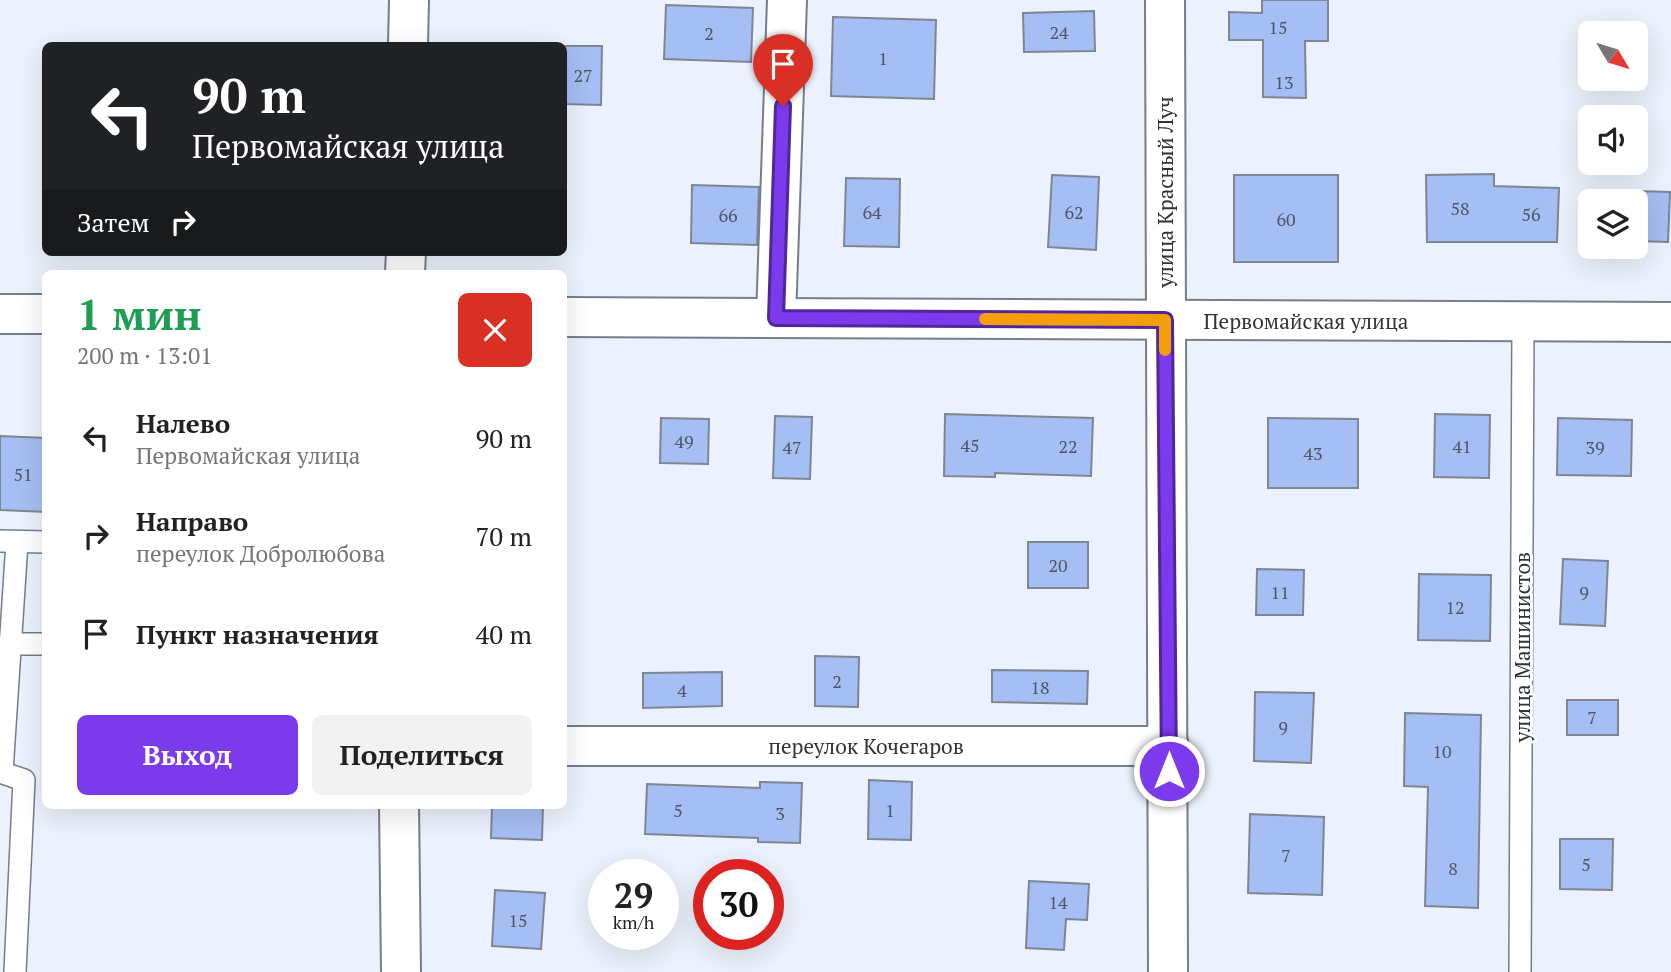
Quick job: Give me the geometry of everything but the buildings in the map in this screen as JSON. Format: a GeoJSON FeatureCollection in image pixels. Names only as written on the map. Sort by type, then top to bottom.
{"type":"FeatureCollection","features":[{"type":"Feature","properties":{"kind":"street"},"geometry":{"type":"LineString","coordinates":[[408,0],[408,42]]}},
{"type":"Feature","properties":{"kind":"street"},"geometry":{"type":"LineString","coordinates":[[776,318],[787,0]]}},
{"type":"Feature","properties":{"kind":"street","name":"улица Красный Луч"},"geometry":{"type":"LineString","coordinates":[[1165,0],[1168,972]]}},
{"type":"Feature","properties":{"kind":"street"},"geometry":{"type":"LineString","coordinates":[[0,314],[42,314]]}},
{"type":"Feature","properties":{"kind":"street","name":"Первомайская улица"},"geometry":{"type":"LineString","coordinates":[[567,317],[1671,322]]}},
{"type":"Feature","properties":{"kind":"street","name":"переулок Кочегаров"},"geometry":{"type":"LineString","coordinates":[[567,746],[1169,746]]}},
{"type":"Feature","properties":{"kind":"street"},"geometry":{"type":"LineString","coordinates":[[399,809],[401,972]]}},
{"type":"Feature","properties":{"kind":"lane","name":"улица Машинистов"},"geometry":{"type":"LineString","coordinates":[[1520,972],[1523,322]]}},
{"type":"Feature","properties":{"kind":"lane"},"geometry":{"type":"LineString","coordinates":[[15,972],[24,780],[1,772],[8,541],[42,542]]}},
{"type":"Feature","properties":{"kind":"lane"},"geometry":{"type":"LineString","coordinates":[[5,654],[42,645]]}},
{"type":"Feature","properties":{"kind":"slow traffic"},"geometry":{"type":"LineString","coordinates":[[985,319],[1165,320],[1165,350]]}},
{"type":"Feature","properties":{"kind":"route"},"geometry":{"type":"LineString","coordinates":[[783,106],[776,318],[1165,320],[1169,771]]}}]}
